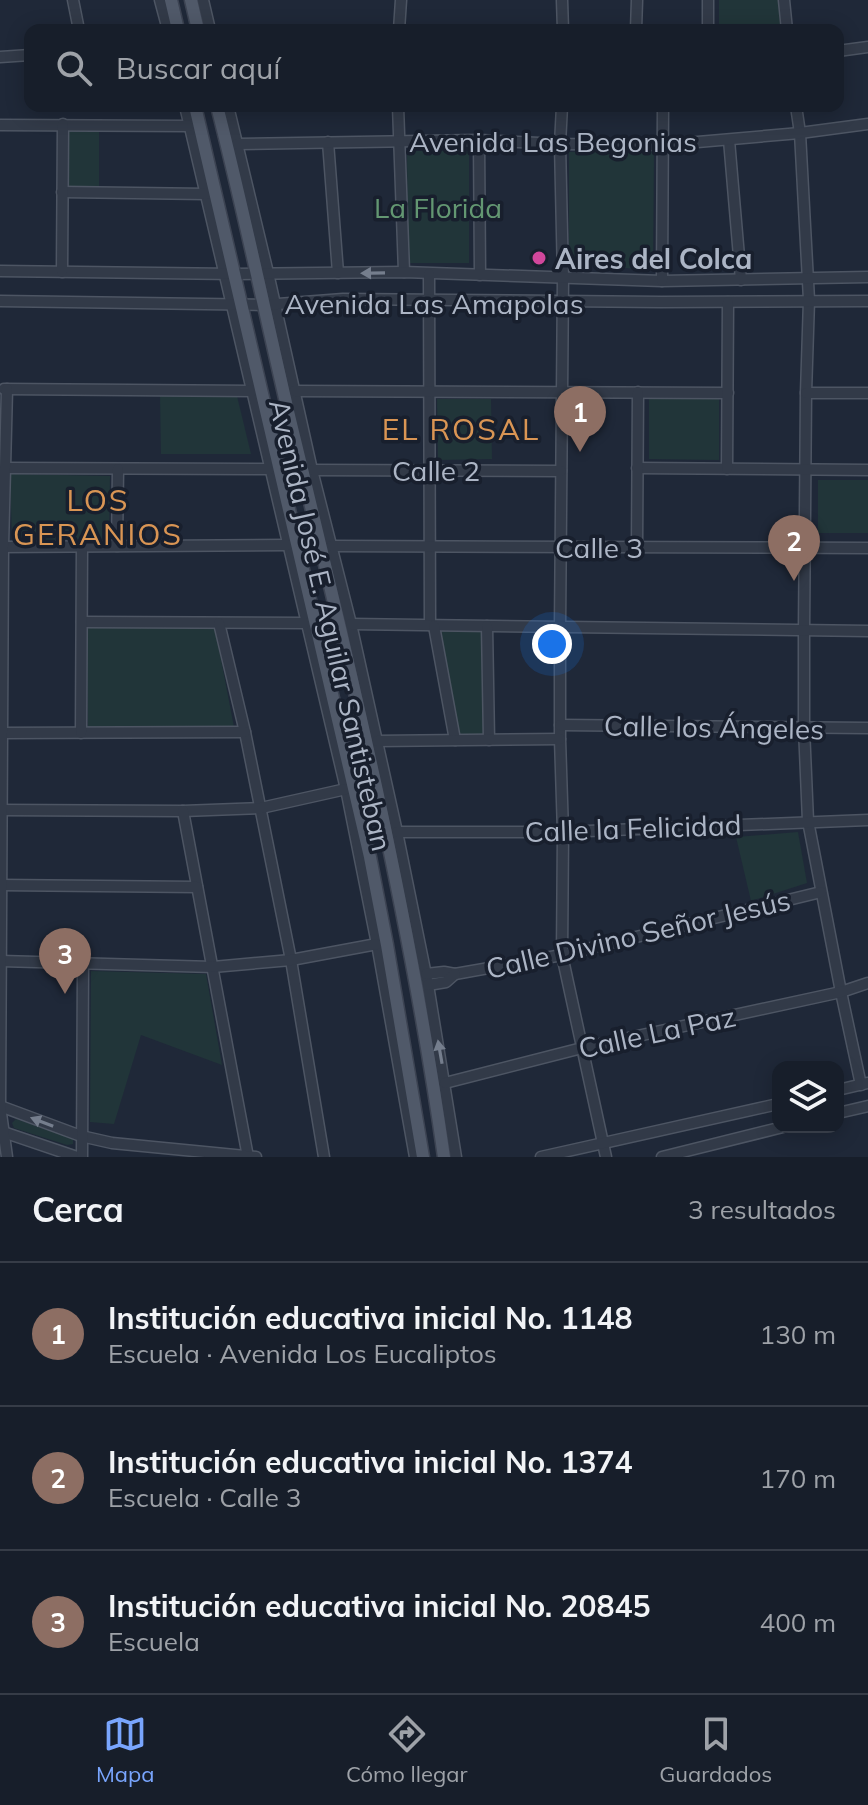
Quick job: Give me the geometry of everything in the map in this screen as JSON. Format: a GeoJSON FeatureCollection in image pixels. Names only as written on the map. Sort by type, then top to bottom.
{"type":"FeatureCollection","features":[{"type":"Feature","properties":{"kind":"main road"},"geometry":{"type":"LineString","coordinates":[[171,0],[177,24]]}},
{"type":"Feature","properties":{"kind":"main road"},"geometry":{"type":"LineString","coordinates":[[191,0],[197,24]]}},
{"type":"Feature","properties":{"kind":"main road","name":"Avenida José E. Aguilar Santisteban"},"geometry":{"type":"LineString","coordinates":[[196,112],[237,305],[288,500],[370,857],[423,1157]]}},
{"type":"Feature","properties":{"kind":"main road","name":"Avenida José E. Aguilar Santisteban"},"geometry":{"type":"LineString","coordinates":[[219,112],[270,304],[283,391],[337,611],[390,854],[434,1085],[444,1157]]}},
{"type":"Feature","properties":{"kind":"street"},"geometry":{"type":"LineString","coordinates":[[73,0],[78,24]]}},
{"type":"Feature","properties":{"kind":"street"},"geometry":{"type":"LineString","coordinates":[[160,0],[166,24]]}},
{"type":"Feature","properties":{"kind":"street"},"geometry":{"type":"LineString","coordinates":[[203,0],[209,24]]}},
{"type":"Feature","properties":{"kind":"street"},"geometry":{"type":"LineString","coordinates":[[399,24],[401,0]]}},
{"type":"Feature","properties":{"kind":"street"},"geometry":{"type":"LineString","coordinates":[[562,0],[563,24]]}},
{"type":"Feature","properties":{"kind":"street"},"geometry":{"type":"LineString","coordinates":[[636,24],[637,0]]}},
{"type":"Feature","properties":{"kind":"street"},"geometry":{"type":"LineString","coordinates":[[708,0],[708,24]]}},
{"type":"Feature","properties":{"kind":"street"},"geometry":{"type":"LineString","coordinates":[[784,0],[786,24]]}},
{"type":"Feature","properties":{"kind":"street"},"geometry":{"type":"LineString","coordinates":[[844,50],[868,47]]}},
{"type":"Feature","properties":{"kind":"street"},"geometry":{"type":"LineString","coordinates":[[0,57],[24,55]]}},
{"type":"Feature","properties":{"kind":"street","name":"Avenida José E. Aguilar Santisteban"},"geometry":{"type":"LineString","coordinates":[[186,112],[230,274]]}},
{"type":"Feature","properties":{"kind":"street","name":"Avenida José E. Aguilar Santisteban"},"geometry":{"type":"LineString","coordinates":[[229,112],[262,273]]}},
{"type":"Feature","properties":{"kind":"street"},"geometry":{"type":"LineString","coordinates":[[398,112],[404,272]]}},
{"type":"Feature","properties":{"kind":"street"},"geometry":{"type":"LineString","coordinates":[[562,112],[562,955],[606,1157]]}},
{"type":"Feature","properties":{"kind":"street"},"geometry":{"type":"LineString","coordinates":[[662,281],[663,112]]}},
{"type":"Feature","properties":{"kind":"street"},"geometry":{"type":"LineString","coordinates":[[797,112],[809,300],[804,632],[808,821],[841,992],[865,1084],[844,1089]]}},
{"type":"Feature","properties":{"kind":"street"},"geometry":{"type":"LineString","coordinates":[[62,272],[63,124]]}},
{"type":"Feature","properties":{"kind":"street","name":"Avenida Las Begonias"},"geometry":{"type":"LineString","coordinates":[[237,144],[479,140],[663,145],[868,124]]}},
{"type":"Feature","properties":{"kind":"street"},"geometry":{"type":"LineString","coordinates":[[0,125],[190,126]]}},
{"type":"Feature","properties":{"kind":"street"},"geometry":{"type":"LineString","coordinates":[[479,140],[480,275]]}},
{"type":"Feature","properties":{"kind":"street"},"geometry":{"type":"LineString","coordinates":[[729,140],[741,280]]}},
{"type":"Feature","properties":{"kind":"street"},"geometry":{"type":"LineString","coordinates":[[328,142],[338,273]]}},
{"type":"Feature","properties":{"kind":"street"},"geometry":{"type":"LineString","coordinates":[[62,192],[207,194]]}},
{"type":"Feature","properties":{"kind":"street","name":"Avenida Las Amapolas"},"geometry":{"type":"LineString","coordinates":[[0,271],[230,274],[404,272],[662,281],[868,277]]}},
{"type":"Feature","properties":{"kind":"street"},"geometry":{"type":"LineString","coordinates":[[429,274],[432,626],[455,740]]}},
{"type":"Feature","properties":{"kind":"street","name":"Avenida Las Amapolas"},"geometry":{"type":"LineString","coordinates":[[0,301],[237,305],[343,299],[868,301]]}},
{"type":"Feature","properties":{"kind":"street"},"geometry":{"type":"LineString","coordinates":[[727,469],[728,302]]}},
{"type":"Feature","properties":{"kind":"street","name":"Avenida José E. Aguilar Santisteban"},"geometry":{"type":"LineString","coordinates":[[270,304],[351,624],[397,832],[427,980],[456,1157]]}},
{"type":"Feature","properties":{"kind":"street","name":"Avenida José E. Aguilar Santisteban"},"geometry":{"type":"LineString","coordinates":[[237,305],[288,545],[346,789],[415,1157]]}},
{"type":"Feature","properties":{"kind":"street"},"geometry":{"type":"LineString","coordinates":[[7,1157],[0,1106],[3,389],[254,391]]}},
{"type":"Feature","properties":{"kind":"street"},"geometry":{"type":"LineString","coordinates":[[294,391],[728,393]]}},
{"type":"Feature","properties":{"kind":"street"},"geometry":{"type":"LineString","coordinates":[[637,547],[638,392]]}},
{"type":"Feature","properties":{"kind":"street"},"geometry":{"type":"LineString","coordinates":[[806,393],[868,393]]}},
{"type":"Feature","properties":{"kind":"street"},"geometry":{"type":"LineString","coordinates":[[5,468],[271,469]]}},
{"type":"Feature","properties":{"kind":"street"},"geometry":{"type":"LineString","coordinates":[[637,468],[868,470]]}},
{"type":"Feature","properties":{"kind":"street"},"geometry":{"type":"LineString","coordinates":[[117,546],[118,469]]}},
{"type":"Feature","properties":{"kind":"street","name":"Calle 2"},"geometry":{"type":"LineString","coordinates":[[312,470],[561,471]]}},
{"type":"Feature","properties":{"kind":"street"},"geometry":{"type":"LineString","coordinates":[[1,547],[288,545]]}},
{"type":"Feature","properties":{"kind":"street"},"geometry":{"type":"LineString","coordinates":[[81,733],[82,546]]}},
{"type":"Feature","properties":{"kind":"street","name":"Calle 3"},"geometry":{"type":"LineString","coordinates":[[331,546],[868,548]]}},
{"type":"Feature","properties":{"kind":"street"},"geometry":{"type":"LineString","coordinates":[[82,622],[306,623]]}},
{"type":"Feature","properties":{"kind":"street"},"geometry":{"type":"LineString","coordinates":[[219,623],[245,732],[291,960],[324,1157]]}},
{"type":"Feature","properties":{"kind":"street"},"geometry":{"type":"LineString","coordinates":[[351,624],[868,631]]}},
{"type":"Feature","properties":{"kind":"street"},"geometry":{"type":"LineString","coordinates":[[487,626],[489,740]]}},
{"type":"Feature","properties":{"kind":"street","name":"Calle los Ángeles"},"geometry":{"type":"LineString","coordinates":[[560,725],[868,728]]}},
{"type":"Feature","properties":{"kind":"street"},"geometry":{"type":"LineString","coordinates":[[2,733],[245,732]]}},
{"type":"Feature","properties":{"kind":"street"},"geometry":{"type":"LineString","coordinates":[[377,741],[560,739]]}},
{"type":"Feature","properties":{"kind":"street"},"geometry":{"type":"LineString","coordinates":[[1,810],[261,808],[346,789]]}},
{"type":"Feature","properties":{"kind":"street"},"geometry":{"type":"LineString","coordinates":[[183,811],[248,1156]]}},
{"type":"Feature","properties":{"kind":"street","name":"Calle la Felicidad"},"geometry":{"type":"LineString","coordinates":[[397,832],[563,832],[868,820]]}},
{"type":"Feature","properties":{"kind":"street"},"geometry":{"type":"LineString","coordinates":[[1,885],[197,887]]}},
{"type":"Feature","properties":{"kind":"street","name":"Calle Divino Señor Jesús"},"geometry":{"type":"LineString","coordinates":[[427,980],[444,972],[455,974],[562,955],[821,892]]}},
{"type":"Feature","properties":{"kind":"street"},"geometry":{"type":"LineString","coordinates":[[1,961],[213,967],[291,960],[377,944]]}},
{"type":"Feature","properties":{"kind":"street"},"geometry":{"type":"LineString","coordinates":[[2,1132],[79,1157],[83,964]]}},
{"type":"Feature","properties":{"kind":"street","name":"Calle La Paz"},"geometry":{"type":"LineString","coordinates":[[445,1083],[582,1048],[841,992],[868,983]]}},
{"type":"Feature","properties":{"kind":"street"},"geometry":{"type":"LineString","coordinates":[[541,1157],[772,1105]]}},
{"type":"Feature","properties":{"kind":"street"},"geometry":{"type":"LineString","coordinates":[[0,1106],[81,1136],[112,1143],[256,1157]]}},
{"type":"Feature","properties":{"kind":"street"},"geometry":{"type":"LineString","coordinates":[[844,1112],[868,1106]]}},
{"type":"Feature","properties":{"kind":"street"},"geometry":{"type":"LineString","coordinates":[[662,1157],[772,1130]]}},
{"type":"Feature","properties":{"kind":"green space"},"geometry":{"type":"Polygon","coordinates":[[[719,0],[778,0],[780,24],[719,24],[719,0]]]}},
{"type":"Feature","properties":{"kind":"green space"},"geometry":{"type":"Polygon","coordinates":[[[67,129],[99,129],[99,189],[67,188],[67,129]]]}},
{"type":"Feature","properties":{"kind":"green space"},"geometry":{"type":"Polygon","coordinates":[[[654,149],[653,270],[569,264],[569,152],[654,149]]]}},
{"type":"Feature","properties":{"kind":"green space","name":"La Florida"},"geometry":{"type":"Polygon","coordinates":[[[407,151],[469,151],[469,263],[408,263],[407,151]]]}},
{"type":"Feature","properties":{"kind":"green space"},"geometry":{"type":"Polygon","coordinates":[[[160,395],[237,396],[251,454],[161,454],[160,395]]]}},
{"type":"Feature","properties":{"kind":"green space"},"geometry":{"type":"Polygon","coordinates":[[[649,397],[719,397],[719,460],[649,459],[649,397]]]}},
{"type":"Feature","properties":{"kind":"green space"},"geometry":{"type":"Polygon","coordinates":[[[437,399],[491,399],[492,459],[438,460],[437,399]]]}},
{"type":"Feature","properties":{"kind":"green space"},"geometry":{"type":"Polygon","coordinates":[[[10,474],[110,476],[109,540],[12,540],[10,474]]]}},
{"type":"Feature","properties":{"kind":"green space"},"geometry":{"type":"Polygon","coordinates":[[[818,480],[868,480],[868,533],[818,533],[818,480]]]}},
{"type":"Feature","properties":{"kind":"green space"},"geometry":{"type":"Polygon","coordinates":[[[87,628],[215,628],[234,727],[88,728],[87,628]]]}},
{"type":"Feature","properties":{"kind":"green space"},"geometry":{"type":"Polygon","coordinates":[[[439,629],[487,631],[485,736],[458,735],[439,629]]]}},
{"type":"Feature","properties":{"kind":"green space"},"geometry":{"type":"Polygon","coordinates":[[[798,832],[807,883],[751,901],[736,837],[798,832]]]}},
{"type":"Feature","properties":{"kind":"green space"},"geometry":{"type":"Polygon","coordinates":[[[91,971],[206,974],[222,1065],[141,1035],[114,1124],[90,1122],[91,971]]]}},
{"type":"Feature","properties":{"kind":"green space"},"geometry":{"type":"Polygon","coordinates":[[[16,1119],[73,1138],[73,1144],[67,1145],[14,1128],[12,1123],[16,1119]]]}},
{"type":"Feature","properties":{"kind":"place","name":"Aires del Colca"},"geometry":{"type":"Point","coordinates":[539,258]}},
{"type":"Feature","properties":{"kind":"place","name":"Institución educativa inicial No. 1148"},"geometry":{"type":"Point","coordinates":[580,452]}},
{"type":"Feature","properties":{"kind":"place","name":"Institución educativa inicial No. 1374"},"geometry":{"type":"Point","coordinates":[794,581]}},
{"type":"Feature","properties":{"kind":"place","name":"Institución educativa inicial No. 20845"},"geometry":{"type":"Point","coordinates":[65,994]}},
{"type":"Feature","properties":{"kind":"district","name":"EL ROSAL"},"geometry":{"type":"Point","coordinates":[461,429]}},
{"type":"Feature","properties":{"kind":"district","name":"LOS GERANIOS"},"geometry":{"type":"Point","coordinates":[98,517]}}]}
